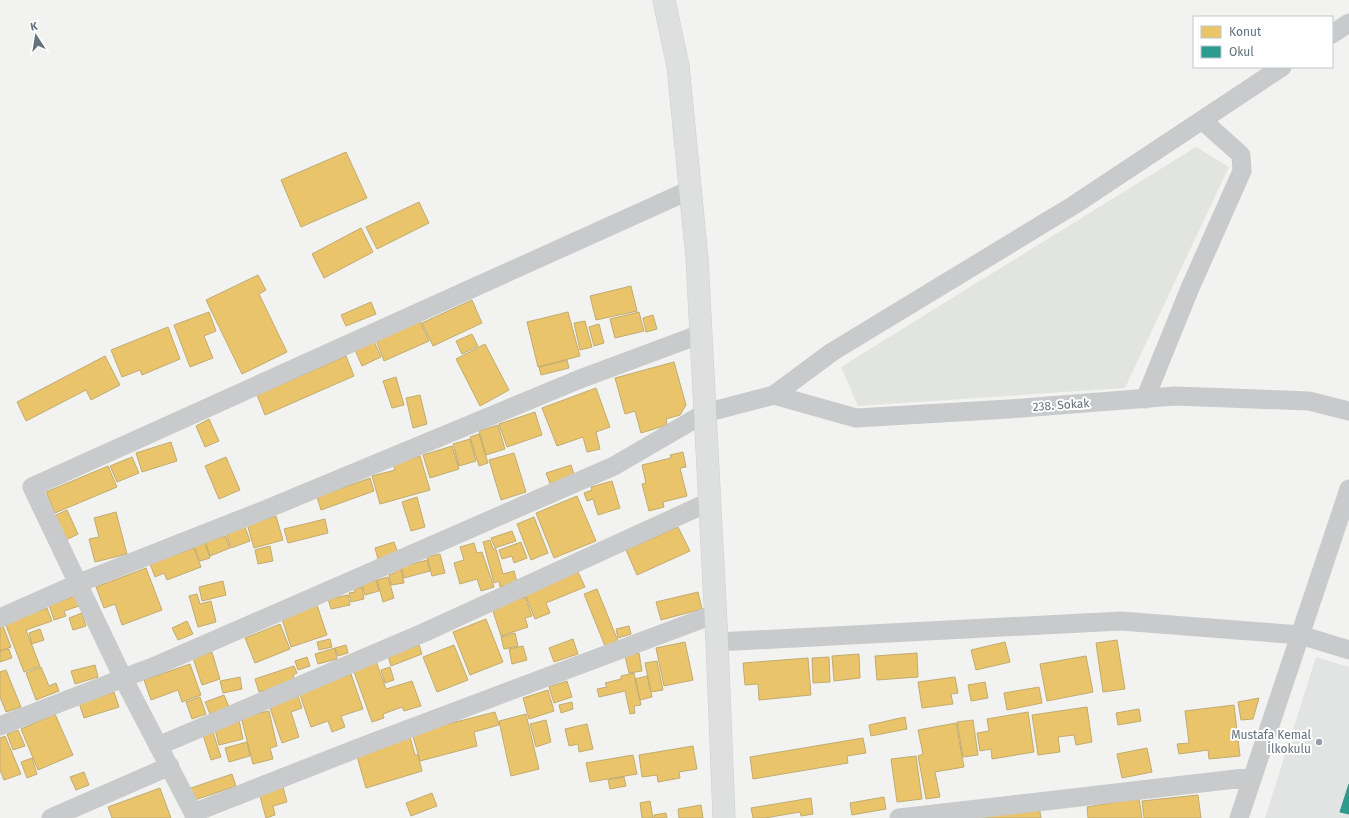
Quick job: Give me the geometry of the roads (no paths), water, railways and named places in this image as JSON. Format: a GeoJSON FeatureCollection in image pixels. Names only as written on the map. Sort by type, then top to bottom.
{"type":"FeatureCollection","features":[{"type":"Feature","properties":{"kind":"street"},"geometry":{"type":"LineString","coordinates":[[664,0],[678,66],[697,258],[724,818]]}},
{"type":"Feature","properties":{"kind":"street"},"geometry":{"type":"LineString","coordinates":[[1333,33],[1349,23]]}},
{"type":"Feature","properties":{"kind":"street"},"geometry":{"type":"LineString","coordinates":[[0,726],[160,664],[614,466],[705,413],[774,395],[832,352],[1074,205],[1280,68]]}},
{"type":"Feature","properties":{"kind":"street"},"geometry":{"type":"LineString","coordinates":[[1145,399],[1190,288],[1242,171],[1241,155],[1202,120]]}},
{"type":"Feature","properties":{"kind":"street"},"geometry":{"type":"LineString","coordinates":[[690,190],[32,487],[124,678],[195,815],[366,745],[715,614]]}},
{"type":"Feature","properties":{"kind":"street"},"geometry":{"type":"LineString","coordinates":[[0,618],[79,583],[262,511],[580,379],[701,334]]}},
{"type":"Feature","properties":{"kind":"street","name":"238. Sokak"},"geometry":{"type":"LineString","coordinates":[[774,395],[856,418],[1001,410],[1175,396],[1309,401],[1349,411]]}},
{"type":"Feature","properties":{"kind":"street"},"geometry":{"type":"LineString","coordinates":[[1239,818],[1349,489]]}},
{"type":"Feature","properties":{"kind":"street"},"geometry":{"type":"LineString","coordinates":[[158,746],[422,633],[709,502]]}},
{"type":"Feature","properties":{"kind":"street"},"geometry":{"type":"LineString","coordinates":[[716,642],[1121,621],[1300,635],[1349,650]]}},
{"type":"Feature","properties":{"kind":"street"},"geometry":{"type":"LineString","coordinates":[[51,818],[170,766]]}},
{"type":"Feature","properties":{"kind":"street"},"geometry":{"type":"LineString","coordinates":[[899,818],[1253,777]]}},
{"type":"Feature","properties":{"kind":"place","name":"Mustafa Kemal İlkokulu"},"geometry":{"type":"Point","coordinates":[1319,742]}}]}
